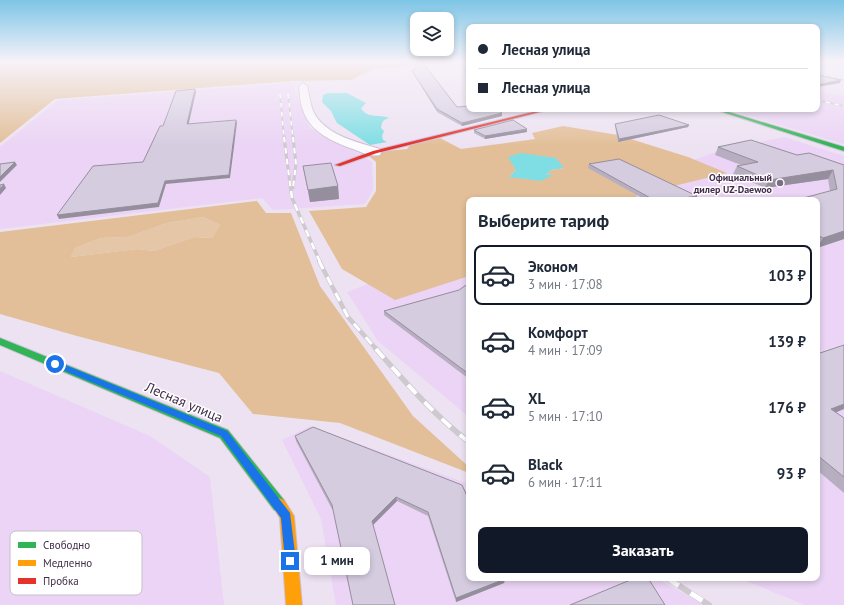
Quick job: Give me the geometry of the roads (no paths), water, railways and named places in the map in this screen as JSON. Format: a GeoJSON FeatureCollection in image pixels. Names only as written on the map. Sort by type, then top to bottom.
{"type":"FeatureCollection","features":[{"type":"Feature","properties":{"kind":"street"},"geometry":{"type":"LineString","coordinates":[[303,89],[309,113],[320,126],[337,139],[375,152]]}},
{"type":"Feature","properties":{"kind":"street"},"geometry":{"type":"LineString","coordinates":[[338,165],[375,152],[538,112]]}},
{"type":"Feature","properties":{"kind":"street"},"geometry":{"type":"LineString","coordinates":[[725,112],[844,149]]}},
{"type":"Feature","properties":{"kind":"street","name":"Лесная улица"},"geometry":{"type":"LineString","coordinates":[[0,341],[224,434],[286,516],[294,605]]}},
{"type":"Feature","properties":{"kind":"water"},"geometry":{"type":"Polygon","coordinates":[[[328,93],[347,93],[366,103],[361,108],[367,114],[389,118],[383,121],[381,128],[384,131],[382,136],[383,140],[387,142],[370,145],[337,123],[331,111],[322,102],[323,95],[328,93]]]}},
{"type":"Feature","properties":{"kind":"water"},"geometry":{"type":"Polygon","coordinates":[[[521,153],[556,158],[564,168],[551,170],[546,174],[553,175],[541,181],[509,177],[516,170],[508,157],[521,153]]]}},
{"type":"Feature","properties":{"kind":"railway"},"geometry":{"type":"LineString","coordinates":[[280,94],[284,138]]}},
{"type":"Feature","properties":{"kind":"railway"},"geometry":{"type":"LineString","coordinates":[[288,94],[293,138]]}},
{"type":"Feature","properties":{"kind":"railway"},"geometry":{"type":"LineString","coordinates":[[820,101],[844,106]]}},
{"type":"Feature","properties":{"kind":"railway"},"geometry":{"type":"LineString","coordinates":[[284,137],[291,192]]}},
{"type":"Feature","properties":{"kind":"railway"},"geometry":{"type":"LineString","coordinates":[[293,137],[296,164],[293,188]]}},
{"type":"Feature","properties":{"kind":"railway"},"geometry":{"type":"LineString","coordinates":[[291,191],[292,198],[320,262]]}},
{"type":"Feature","properties":{"kind":"railway"},"geometry":{"type":"LineString","coordinates":[[319,261],[348,317],[377,350]]}},
{"type":"Feature","properties":{"kind":"railway"},"geometry":{"type":"LineString","coordinates":[[376,349],[409,386],[456,432],[466,440]]}},
{"type":"Feature","properties":{"kind":"railway"},"geometry":{"type":"LineString","coordinates":[[672,581],[709,605]]}},
{"type":"Feature","properties":{"kind":"place","name":"Официальный дилер UZ-Daewoo"},"geometry":{"type":"Point","coordinates":[780,183]}}]}
